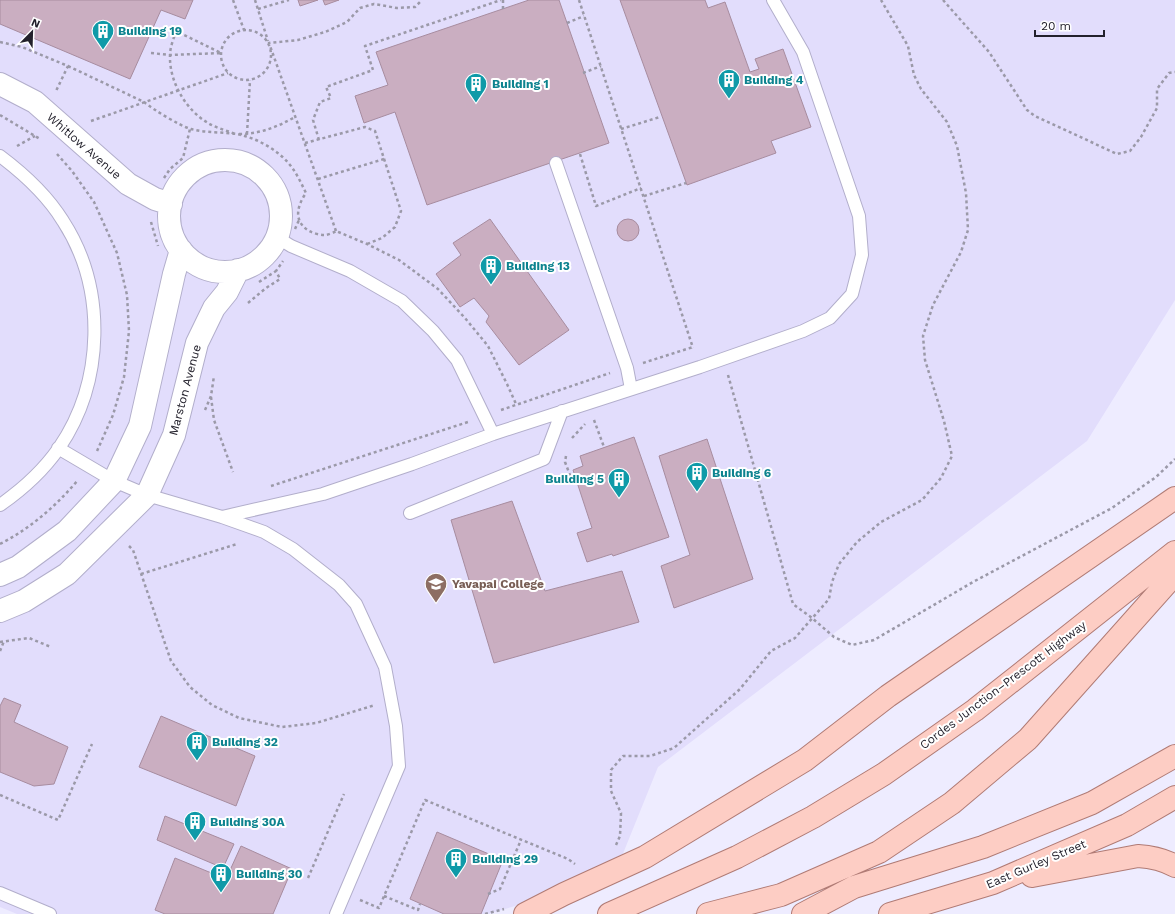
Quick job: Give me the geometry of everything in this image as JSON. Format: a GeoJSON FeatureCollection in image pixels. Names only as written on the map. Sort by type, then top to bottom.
{"type":"FeatureCollection","features":[{"type":"Feature","properties":{"kind":"main road"},"geometry":{"type":"LineString","coordinates":[[516,911],[564,894],[645,857],[805,760],[888,696],[1175,498]]}},
{"type":"Feature","properties":{"kind":"main road","name":"Cordes Junction–Prescott Highway"},"geometry":{"type":"LineString","coordinates":[[609,914],[737,857],[813,817],[884,774],[975,710],[1175,552]]}},
{"type":"Feature","properties":{"kind":"main road"},"geometry":{"type":"LineString","coordinates":[[708,914],[781,895],[879,852],[952,803],[1028,739],[1175,574]]}},
{"type":"Feature","properties":{"kind":"main road"},"geometry":{"type":"LineString","coordinates":[[803,914],[854,887],[983,847],[1092,803],[1175,756]]}},
{"type":"Feature","properties":{"kind":"main road","name":"East Gurley Street"},"geometry":{"type":"LineString","coordinates":[[890,914],[993,883],[1127,825],[1175,797]]}},
{"type":"Feature","properties":{"kind":"main road"},"geometry":{"type":"LineString","coordinates":[[993,883],[1138,856],[1165,860],[1175,866]]}},
{"type":"Feature","properties":{"kind":"street","name":"Whitlow Avenue"},"geometry":{"type":"LineString","coordinates":[[0,84],[35,102],[128,184],[155,199],[171,204]]}},
{"type":"Feature","properties":{"kind":"street"},"geometry":{"type":"LineString","coordinates":[[224,160],[242,163],[259,171],[272,184],[280,201],[282,219],[278,238],[268,252],[255,264],[238,270],[222,272],[206,269],[192,261],[181,250],[173,236],[169,220],[171,204],[178,187],[190,173],[195,170],[206,164],[224,160]]}},
{"type":"Feature","properties":{"kind":"street"},"geometry":{"type":"LineString","coordinates":[[0,575],[18,567],[67,531],[114,481],[140,426],[174,274],[181,250]]}},
{"type":"Feature","properties":{"kind":"street","name":"Marston Avenue"},"geometry":{"type":"LineString","coordinates":[[0,611],[24,601],[67,574],[147,495],[174,435],[197,343],[214,308],[227,292],[238,270]]}},
{"type":"Feature","properties":{"kind":"lane"},"geometry":{"type":"LineString","coordinates":[[222,517],[322,494],[412,464],[493,434],[747,351],[803,331],[830,318],[852,294],[862,255],[859,216],[803,52],[773,0]]}},
{"type":"Feature","properties":{"kind":"lane"},"geometry":{"type":"LineString","coordinates":[[0,156],[20,170],[41,192],[63,221],[77,246],[88,278],[94,307],[95,338],[92,366],[83,400],[72,425],[58,448],[32,479],[20,490],[0,504]]}},
{"type":"Feature","properties":{"kind":"lane"},"geometry":{"type":"LineString","coordinates":[[556,163],[627,368],[631,389]]}},
{"type":"Feature","properties":{"kind":"lane"},"geometry":{"type":"LineString","coordinates":[[278,238],[291,246],[350,271],[402,301],[433,331],[457,360],[493,434]]}},
{"type":"Feature","properties":{"kind":"lane"},"geometry":{"type":"LineString","coordinates":[[410,513],[544,460],[562,411]]}},
{"type":"Feature","properties":{"kind":"lane"},"geometry":{"type":"LineString","coordinates":[[58,448],[114,481],[147,495],[222,517],[264,532],[293,549],[339,585],[356,604],[385,667],[396,726],[399,766],[336,914]]}},
{"type":"Feature","properties":{"kind":"lane"},"geometry":{"type":"LineString","coordinates":[[0,893],[50,914]]}},
{"type":"Feature","properties":{"kind":"path"},"geometry":{"type":"LineString","coordinates":[[233,0],[244,30]]}},
{"type":"Feature","properties":{"kind":"path"},"geometry":{"type":"LineString","coordinates":[[255,0],[268,43],[272,54],[269,67],[262,75],[250,80],[238,79],[228,73],[222,64],[221,53],[225,41],[234,33],[244,30],[258,33],[263,36],[268,43],[318,179],[336,231]]}},
{"type":"Feature","properties":{"kind":"path"},"geometry":{"type":"LineString","coordinates":[[258,9],[289,0]]}},
{"type":"Feature","properties":{"kind":"path"},"geometry":{"type":"LineString","coordinates":[[268,43],[298,40],[325,32],[347,22],[360,8],[374,4],[397,8],[414,7],[422,0]]}},
{"type":"Feature","properties":{"kind":"path"},"geometry":{"type":"LineString","coordinates":[[319,140],[313,120],[320,102],[330,98],[326,87],[373,70],[365,46],[502,0],[503,9]]}},
{"type":"Feature","properties":{"kind":"path"},"geometry":{"type":"LineString","coordinates":[[579,0],[700,367]]}},
{"type":"Feature","properties":{"kind":"path"},"geometry":{"type":"LineString","coordinates":[[614,851],[620,836],[621,813],[611,791],[611,770],[623,756],[650,756],[674,748],[740,689],[771,652],[795,638],[829,598],[832,582],[839,564],[857,542],[881,522],[922,500],[941,478],[952,456],[944,421],[925,360],[923,336],[934,305],[961,252],[968,230],[966,193],[957,146],[947,122],[921,89],[914,75],[908,46],[881,0]]}},
{"type":"Feature","properties":{"kind":"path"},"geometry":{"type":"LineString","coordinates":[[943,0],[989,52],[1028,110],[1035,116],[1117,154],[1130,151],[1141,137],[1157,108],[1157,89],[1169,73],[1175,72]]}},
{"type":"Feature","properties":{"kind":"path"},"geometry":{"type":"LineString","coordinates":[[567,23],[584,16]]}},
{"type":"Feature","properties":{"kind":"path"},"geometry":{"type":"LineString","coordinates":[[221,53],[176,31],[170,55],[173,77],[178,90],[190,108],[208,123],[267,146],[292,168],[306,193],[301,200],[297,212],[299,220],[304,228],[314,233],[325,235],[336,231],[367,244],[399,260],[438,289],[488,346],[516,404]]}},
{"type":"Feature","properties":{"kind":"path"},"geometry":{"type":"LineString","coordinates":[[0,42],[22,47],[68,66],[144,102],[153,109],[190,129],[218,134],[248,134],[279,126],[295,117]]}},
{"type":"Feature","properties":{"kind":"path"},"geometry":{"type":"LineString","coordinates":[[151,53],[170,55],[221,53]]}},
{"type":"Feature","properties":{"kind":"path"},"geometry":{"type":"LineString","coordinates":[[56,121],[53,98],[68,66]]}},
{"type":"Feature","properties":{"kind":"path"},"geometry":{"type":"LineString","coordinates":[[583,73],[601,66]]}},
{"type":"Feature","properties":{"kind":"path"},"geometry":{"type":"LineString","coordinates":[[35,136],[56,121],[84,123],[228,73]]}},
{"type":"Feature","properties":{"kind":"path"},"geometry":{"type":"LineString","coordinates":[[248,134],[250,80]]}},
{"type":"Feature","properties":{"kind":"path"},"geometry":{"type":"LineString","coordinates":[[621,129],[660,117]]}},
{"type":"Feature","properties":{"kind":"path"},"geometry":{"type":"LineString","coordinates":[[305,144],[364,127],[375,131],[401,211],[395,227],[382,238],[367,244]]}},
{"type":"Feature","properties":{"kind":"path"},"geometry":{"type":"LineString","coordinates":[[580,154],[596,206],[641,188]]}},
{"type":"Feature","properties":{"kind":"path"},"geometry":{"type":"LineString","coordinates":[[318,179],[384,159]]}},
{"type":"Feature","properties":{"kind":"path"},"geometry":{"type":"LineString","coordinates":[[644,196],[686,183]]}},
{"type":"Feature","properties":{"kind":"path"},"geometry":{"type":"LineString","coordinates":[[724,358],[793,604],[834,637],[852,646],[874,640],[973,582],[1112,508],[1156,477],[1175,459]]}},
{"type":"Feature","properties":{"kind":"path"},"geometry":{"type":"LineString","coordinates":[[211,396],[214,420],[233,472]]}},
{"type":"Feature","properties":{"kind":"path"},"geometry":{"type":"LineString","coordinates":[[590,421],[594,419],[604,447]]}},
{"type":"Feature","properties":{"kind":"path"},"geometry":{"type":"LineString","coordinates":[[569,442],[586,422]]}},
{"type":"Feature","properties":{"kind":"path"},"geometry":{"type":"LineString","coordinates":[[566,455],[565,462],[573,484]]}},
{"type":"Feature","properties":{"kind":"path"},"geometry":{"type":"LineString","coordinates":[[141,574],[237,544]]}},
{"type":"Feature","properties":{"kind":"path"},"geometry":{"type":"LineString","coordinates":[[129,546],[133,550],[171,661],[190,687],[212,705],[239,718],[282,727],[316,723],[376,704]]}},
{"type":"Feature","properties":{"kind":"path"},"geometry":{"type":"LineString","coordinates":[[0,642],[29,638],[51,647]]}},
{"type":"Feature","properties":{"kind":"path"},"geometry":{"type":"LineString","coordinates":[[0,651],[4,641]]}},
{"type":"Feature","properties":{"kind":"path"},"geometry":{"type":"LineString","coordinates":[[0,795],[58,820],[92,744]]}},
{"type":"Feature","properties":{"kind":"path"},"geometry":{"type":"LineString","coordinates":[[308,878],[344,794]]}},
{"type":"Feature","properties":{"kind":"path"},"geometry":{"type":"LineString","coordinates":[[345,894],[379,908],[425,800],[568,859],[577,866]]}},
{"type":"Feature","properties":{"kind":"path"},"geometry":{"type":"LineString","coordinates":[[488,894],[500,889],[521,840]]}},
{"type":"Feature","properties":{"kind":"path"},"geometry":{"type":"LineString","coordinates":[[384,896],[418,910],[420,904]]}},
{"type":"Feature","properties":{"kind":"path"},"geometry":{"type":"LineString","coordinates":[[485,914],[516,911]]}},
{"type":"Feature","properties":{"kind":"shaded area","name":"Yavapai College"},"geometry":{"type":"Polygon","coordinates":[[[0,0],[1175,0],[1175,300],[1087,441],[658,767],[620,861],[522,904],[488,914],[17,914],[0,907],[0,0]]]}},
{"type":"Feature","properties":{"kind":"building","name":"Building 19"},"geometry":{"type":"Polygon","coordinates":[[[0,0],[193,0],[185,19],[161,10],[130,79],[0,24],[0,0]]]}},
{"type":"Feature","properties":{"kind":"building"},"geometry":{"type":"Polygon","coordinates":[[[298,0],[318,0],[300,6],[298,0]]]}},
{"type":"Feature","properties":{"kind":"building"},"geometry":{"type":"Polygon","coordinates":[[[323,0],[339,0],[325,5],[323,0]]]}},
{"type":"Feature","properties":{"kind":"building","name":"Building 1"},"geometry":{"type":"Polygon","coordinates":[[[529,0],[559,0],[609,143],[427,205],[395,112],[364,123],[355,96],[388,85],[376,52],[529,0]]]}},
{"type":"Feature","properties":{"kind":"building","name":"Building 4"},"geometry":{"type":"Polygon","coordinates":[[[620,0],[705,0],[708,8],[725,2],[750,72],[759,69],[755,59],[783,49],[811,127],[771,141],[776,153],[687,185],[620,0]]]}},
{"type":"Feature","properties":{"kind":"building","name":"Building 13"},"geometry":{"type":"Polygon","coordinates":[[[490,219],[569,330],[519,365],[486,322],[489,316],[474,298],[460,307],[436,274],[461,255],[453,243],[490,219]]]}},
{"type":"Feature","properties":{"kind":"building"},"geometry":{"type":"Polygon","coordinates":[[[628,219],[636,222],[639,230],[636,238],[628,241],[620,238],[617,230],[620,222],[628,219]]]}},
{"type":"Feature","properties":{"kind":"building","name":"Building 5"},"geometry":{"type":"Polygon","coordinates":[[[634,437],[669,537],[613,556],[612,554],[587,562],[577,533],[592,528],[573,470],[583,466],[580,456],[634,437]]]}},
{"type":"Feature","properties":{"kind":"building","name":"Building 6"},"geometry":{"type":"Polygon","coordinates":[[[707,439],[753,579],[674,608],[661,566],[690,555],[659,456],[707,439]]]}},
{"type":"Feature","properties":{"kind":"building"},"geometry":{"type":"Polygon","coordinates":[[[512,501],[545,591],[622,571],[639,622],[494,663],[451,520],[512,501]]]}},
{"type":"Feature","properties":{"kind":"building"},"geometry":{"type":"Polygon","coordinates":[[[4,698],[21,705],[14,722],[68,747],[54,784],[34,786],[0,772],[0,706],[4,698]]]}},
{"type":"Feature","properties":{"kind":"building","name":"Building 32"},"geometry":{"type":"Polygon","coordinates":[[[161,716],[255,756],[236,806],[139,767],[161,716]]]}},
{"type":"Feature","properties":{"kind":"building","name":"Building 30A"},"geometry":{"type":"Polygon","coordinates":[[[165,816],[234,844],[223,868],[157,840],[165,816]]]}},
{"type":"Feature","properties":{"kind":"building","name":"Building 29"},"geometry":{"type":"Polygon","coordinates":[[[437,832],[503,860],[481,914],[444,914],[410,899],[437,832]]]}},
{"type":"Feature","properties":{"kind":"building","name":"Building 30"},"geometry":{"type":"Polygon","coordinates":[[[241,846],[292,869],[273,914],[165,914],[155,910],[175,858],[226,879],[241,846]]]}},
{"type":"Feature","properties":{"kind":"place","name":"Building 19"},"geometry":{"type":"Point","coordinates":[103,50]}},
{"type":"Feature","properties":{"kind":"place","name":"Building 4"},"geometry":{"type":"Point","coordinates":[729,100]}},
{"type":"Feature","properties":{"kind":"place","name":"Building 1"},"geometry":{"type":"Point","coordinates":[476,104]}},
{"type":"Feature","properties":{"kind":"place","name":"Building 13"},"geometry":{"type":"Point","coordinates":[491,286]}},
{"type":"Feature","properties":{"kind":"place","name":"Building 6"},"geometry":{"type":"Point","coordinates":[697,492]}},
{"type":"Feature","properties":{"kind":"place","name":"Building 5"},"geometry":{"type":"Point","coordinates":[619,498]}},
{"type":"Feature","properties":{"kind":"place","name":"Yavapai College"},"geometry":{"type":"Point","coordinates":[436,604]}},
{"type":"Feature","properties":{"kind":"place","name":"Building 32"},"geometry":{"type":"Point","coordinates":[197,762]}},
{"type":"Feature","properties":{"kind":"place","name":"Building 30A"},"geometry":{"type":"Point","coordinates":[195,842]}},
{"type":"Feature","properties":{"kind":"place","name":"Building 29"},"geometry":{"type":"Point","coordinates":[456,878]}},
{"type":"Feature","properties":{"kind":"place","name":"Building 30"},"geometry":{"type":"Point","coordinates":[221,894]}}]}
